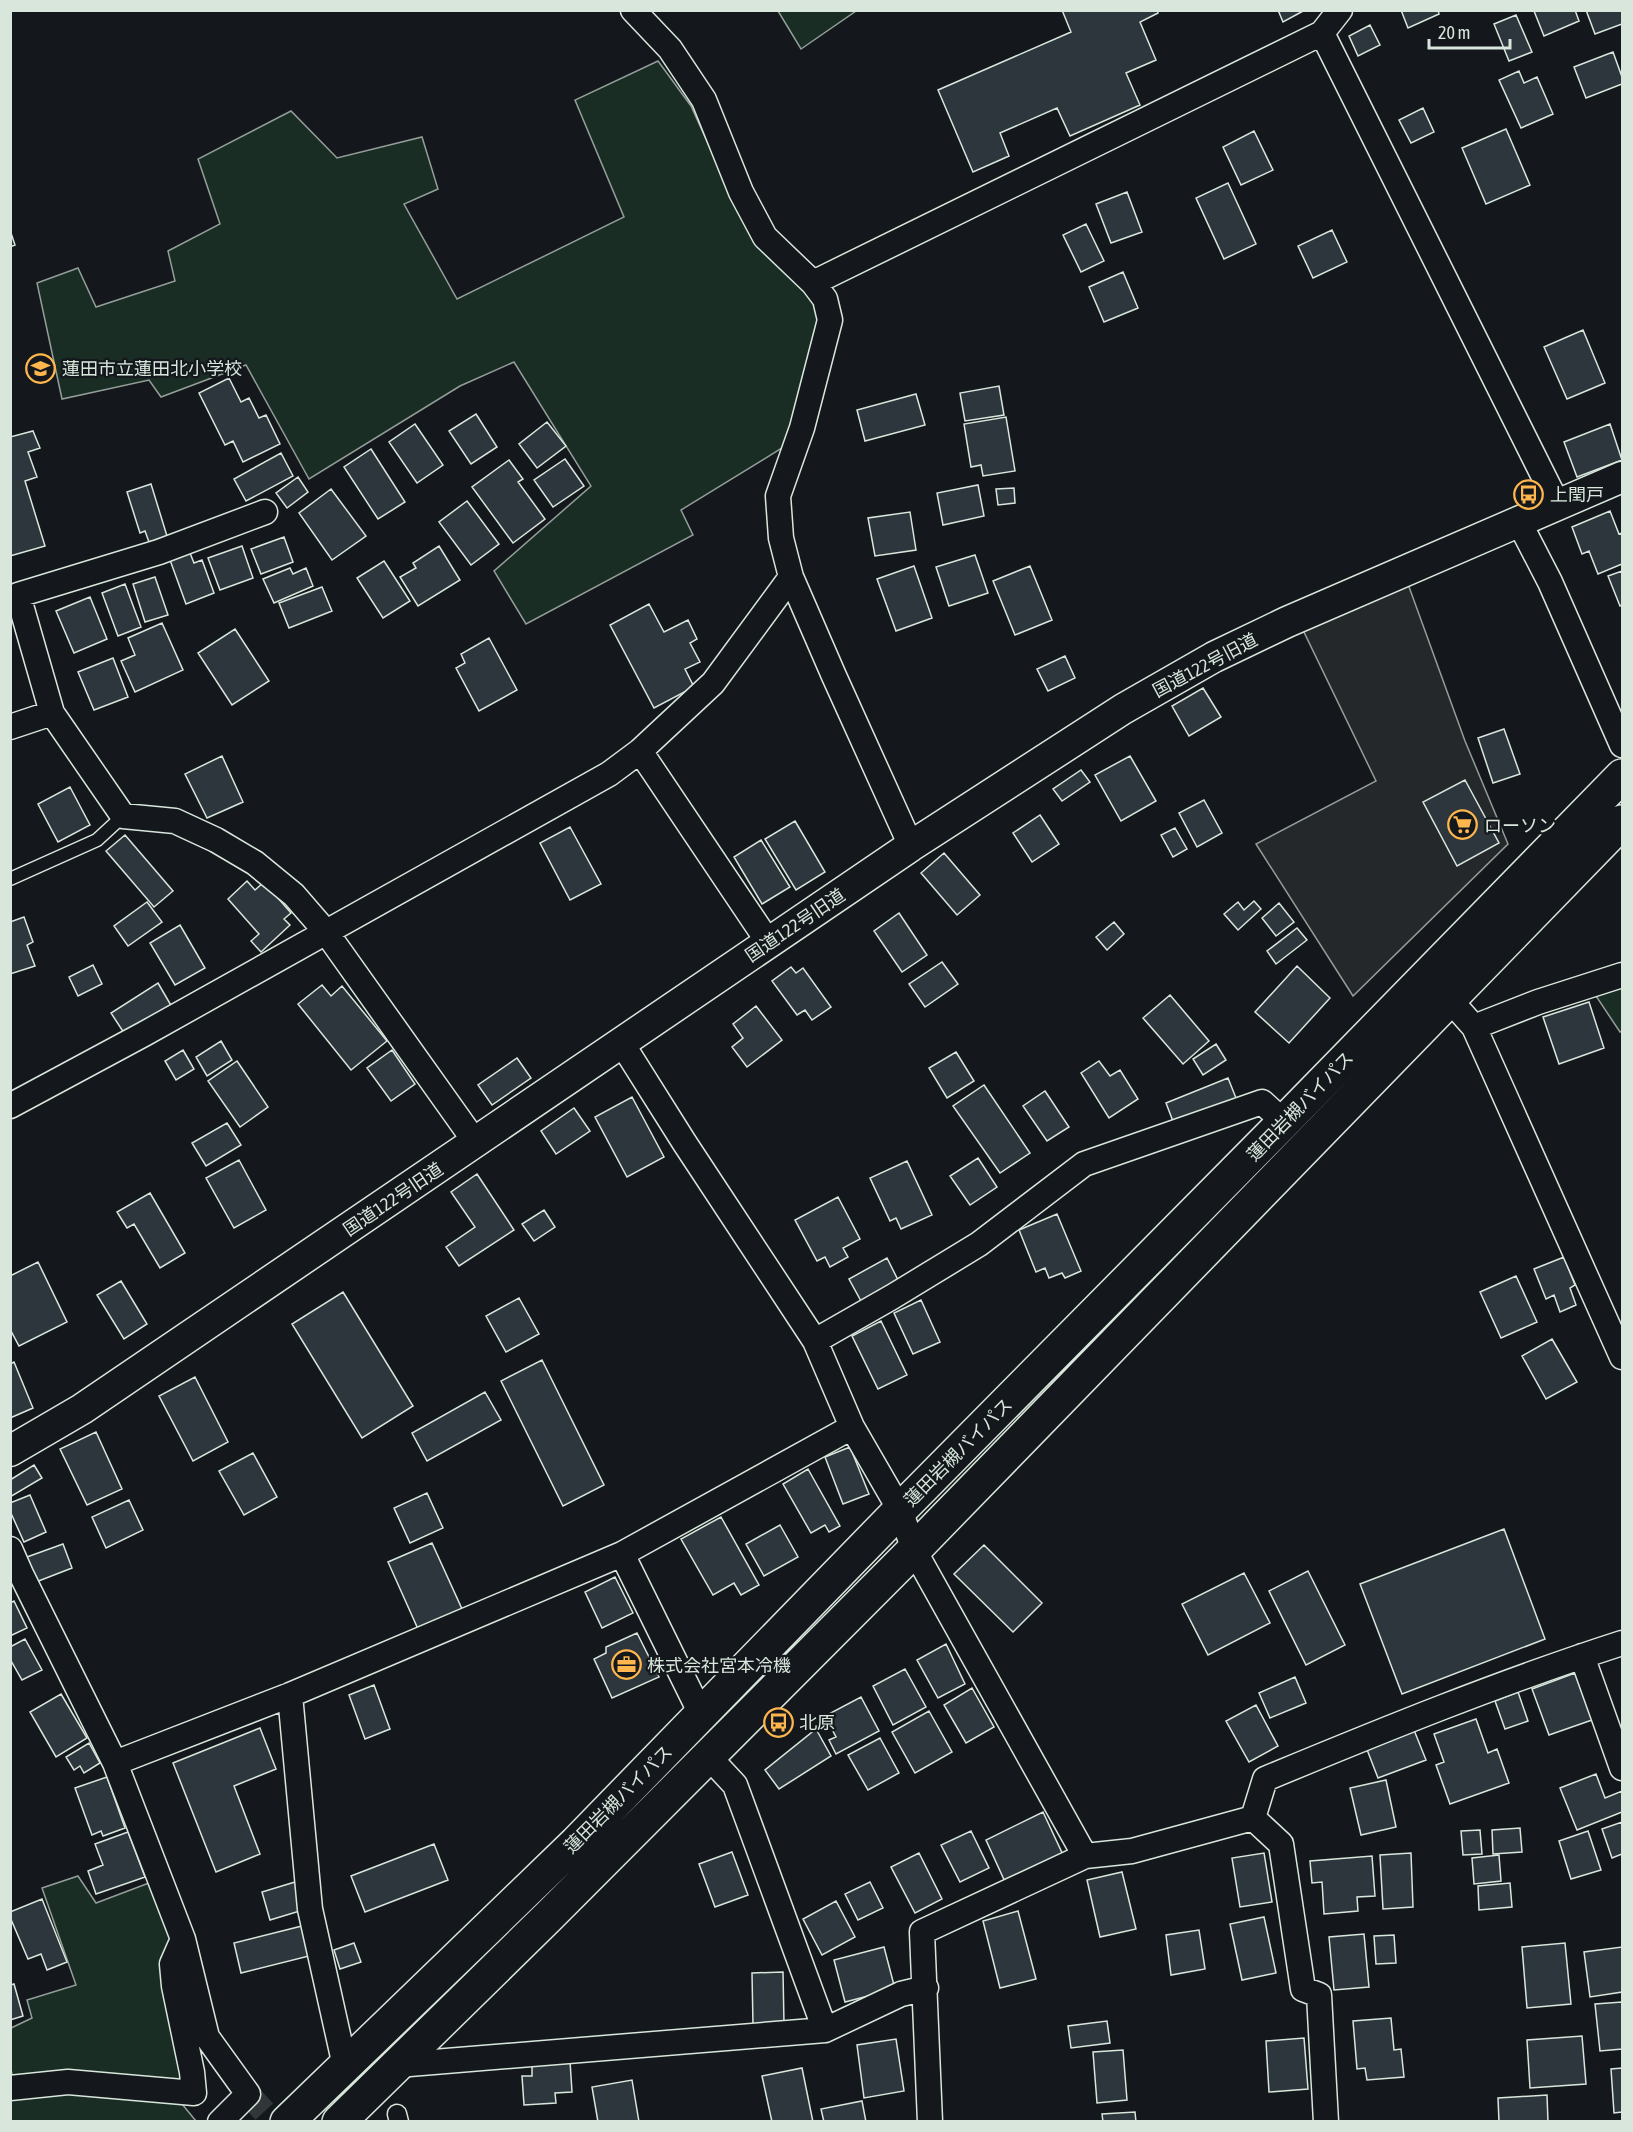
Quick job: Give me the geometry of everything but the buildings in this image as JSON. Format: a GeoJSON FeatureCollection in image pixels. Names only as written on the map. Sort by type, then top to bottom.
{"type":"FeatureCollection","features":[{"type":"Feature","properties":{"kind":"highway","name":"蓮田岩槻バイパス"},"geometry":{"type":"LineString","coordinates":[[287,2121],[576,1842],[1623,776]]}},
{"type":"Feature","properties":{"kind":"highway","name":"蓮田岩槻バイパス"},"geometry":{"type":"LineString","coordinates":[[339,2121],[548,1917],[914,1550],[1623,822]]}},
{"type":"Feature","properties":{"kind":"street"},"geometry":{"type":"LineString","coordinates":[[633,10],[670,49],[704,100],[741,192],[765,237],[813,283],[825,298],[830,320],[802,428],[778,496],[781,537],[791,577],[911,846]]}},
{"type":"Feature","properties":{"kind":"street"},"geometry":{"type":"LineString","coordinates":[[813,283],[1322,33],[1340,10]]}},
{"type":"Feature","properties":{"kind":"street"},"geometry":{"type":"LineString","coordinates":[[1322,33],[1558,505]]}},
{"type":"Feature","properties":{"kind":"street","name":"国道122号旧道"},"geometry":{"type":"LineString","coordinates":[[10,1450],[82,1409],[911,846],[1123,710],[1214,657],[1287,622],[1623,477]]}},
{"type":"Feature","properties":{"kind":"street"},"geometry":{"type":"LineString","coordinates":[[265,512],[159,552],[18,595],[52,713],[123,816],[175,821],[216,840],[255,863],[294,895],[326,932],[476,1143]]}},
{"type":"Feature","properties":{"kind":"street"},"geometry":{"type":"LineString","coordinates":[[1519,522],[1550,582],[1623,745]]}},
{"type":"Feature","properties":{"kind":"street"},"geometry":{"type":"LineString","coordinates":[[10,1106],[144,1034],[609,774],[640,751],[713,683],[791,577]]}},
{"type":"Feature","properties":{"kind":"street"},"geometry":{"type":"LineString","coordinates":[[10,727],[52,713]]}},
{"type":"Feature","properties":{"kind":"street"},"geometry":{"type":"LineString","coordinates":[[640,751],[769,943]]}},
{"type":"Feature","properties":{"kind":"street"},"geometry":{"type":"LineString","coordinates":[[1474,1026],[1538,1002],[1623,975]]}},
{"type":"Feature","properties":{"kind":"street"},"geometry":{"type":"LineString","coordinates":[[1450,1000],[1474,1026],[1623,1357]]}},
{"type":"Feature","properties":{"kind":"street"},"geometry":{"type":"LineString","coordinates":[[621,1042],[815,1341],[852,1427],[900,1510],[914,1550],[1085,1856]]}},
{"type":"Feature","properties":{"kind":"street"},"geometry":{"type":"LineString","coordinates":[[815,1341],[979,1244],[1084,1164],[1262,1102],[1284,1122]]}},
{"type":"Feature","properties":{"kind":"street"},"geometry":{"type":"LineString","coordinates":[[115,1763],[290,1695],[622,1554],[852,1427]]}},
{"type":"Feature","properties":{"kind":"street"},"geometry":{"type":"LineString","coordinates":[[10,1549],[115,1763],[183,1939],[207,2037],[248,2094],[220,2121]]}},
{"type":"Feature","properties":{"kind":"street"},"geometry":{"type":"LineString","coordinates":[[622,1554],[701,1714]]}},
{"type":"Feature","properties":{"kind":"street"},"geometry":{"type":"LineString","coordinates":[[1253,1818],[1265,1779],[1412,1718],[1623,1643]]}},
{"type":"Feature","properties":{"kind":"street"},"geometry":{"type":"LineString","coordinates":[[1582,1656],[1623,1768]]}},
{"type":"Feature","properties":{"kind":"street"},"geometry":{"type":"LineString","coordinates":[[290,1695],[310,1909],[345,2066]]}},
{"type":"Feature","properties":{"kind":"street"},"geometry":{"type":"LineString","coordinates":[[708,1756],[735,1785],[825,2030]]}},
{"type":"Feature","properties":{"kind":"street"},"geometry":{"type":"LineString","coordinates":[[930,2121],[922,1932],[1085,1856],[1132,1851],[1253,1818]]}},
{"type":"Feature","properties":{"kind":"street"},"geometry":{"type":"LineString","coordinates":[[1253,1818],[1281,1844],[1303,1989],[1318,1995],[1326,2121]]}},
{"type":"Feature","properties":{"kind":"street"},"geometry":{"type":"LineString","coordinates":[[10,2088],[68,2082],[194,2093],[172,1964],[183,1939]]}},
{"type":"Feature","properties":{"kind":"street"},"geometry":{"type":"LineString","coordinates":[[397,2065],[825,2030],[901,1994],[926,1988]]}},
{"type":"Feature","properties":{"kind":"lane"},"geometry":{"type":"LineString","coordinates":[[10,879],[98,840],[123,816]]}},
{"type":"Feature","properties":{"kind":"green space"},"geometry":{"type":"Polygon","coordinates":[[[778,11],[856,11],[801,49],[778,11]]]}},
{"type":"Feature","properties":{"kind":"green space"},"geometry":{"type":"Polygon","coordinates":[[[658,61],[691,106],[731,194],[801,282],[826,321],[802,415],[782,448],[681,510],[693,535],[526,624],[494,571],[591,486],[514,362],[460,386],[309,479],[246,365],[161,397],[149,380],[62,399],[37,283],[78,268],[96,307],[175,281],[168,251],[220,224],[198,159],[291,111],[337,158],[422,137],[438,189],[404,204],[457,299],[624,217],[575,100],[658,61]]]}},
{"type":"Feature","properties":{"kind":"green space"},"geometry":{"type":"Polygon","coordinates":[[[1622,988],[1622,1031],[1620,1032],[1596,996],[1622,988]]]}},
{"type":"Feature","properties":{"kind":"green space"},"geometry":{"type":"Polygon","coordinates":[[[78,1876],[96,1903],[149,1883],[175,1941],[186,2068],[182,2104],[196,2121],[11,2121],[10,2093],[15,2092],[11,2069],[11,2028],[32,2018],[27,2000],[76,1985],[42,1888],[78,1876]]]}},
{"type":"Feature","properties":{"kind":"shaded area"},"geometry":{"type":"Polygon","coordinates":[[[1408,584],[1465,741],[1508,844],[1353,996],[1256,844],[1376,781],[1303,630],[1408,584]]]}},
{"type":"Feature","properties":{"kind":"tunnel"},"geometry":{"type":"LineString","coordinates":[[248,2094],[274,2122]]}},
{"type":"Feature","properties":{"kind":"place","name":"蓮田市立蓮田北小学校"},"geometry":{"type":"Point","coordinates":[41,368]}},
{"type":"Feature","properties":{"kind":"place","name":"上閏戸"},"geometry":{"type":"Point","coordinates":[1529,494]}},
{"type":"Feature","properties":{"kind":"place","name":"ローソン"},"geometry":{"type":"Point","coordinates":[1463,825]}},
{"type":"Feature","properties":{"kind":"place","name":"株式会社宮本冷機"},"geometry":{"type":"Point","coordinates":[626,1665]}},
{"type":"Feature","properties":{"kind":"place","name":"北原"},"geometry":{"type":"Point","coordinates":[778,1722]}}]}
